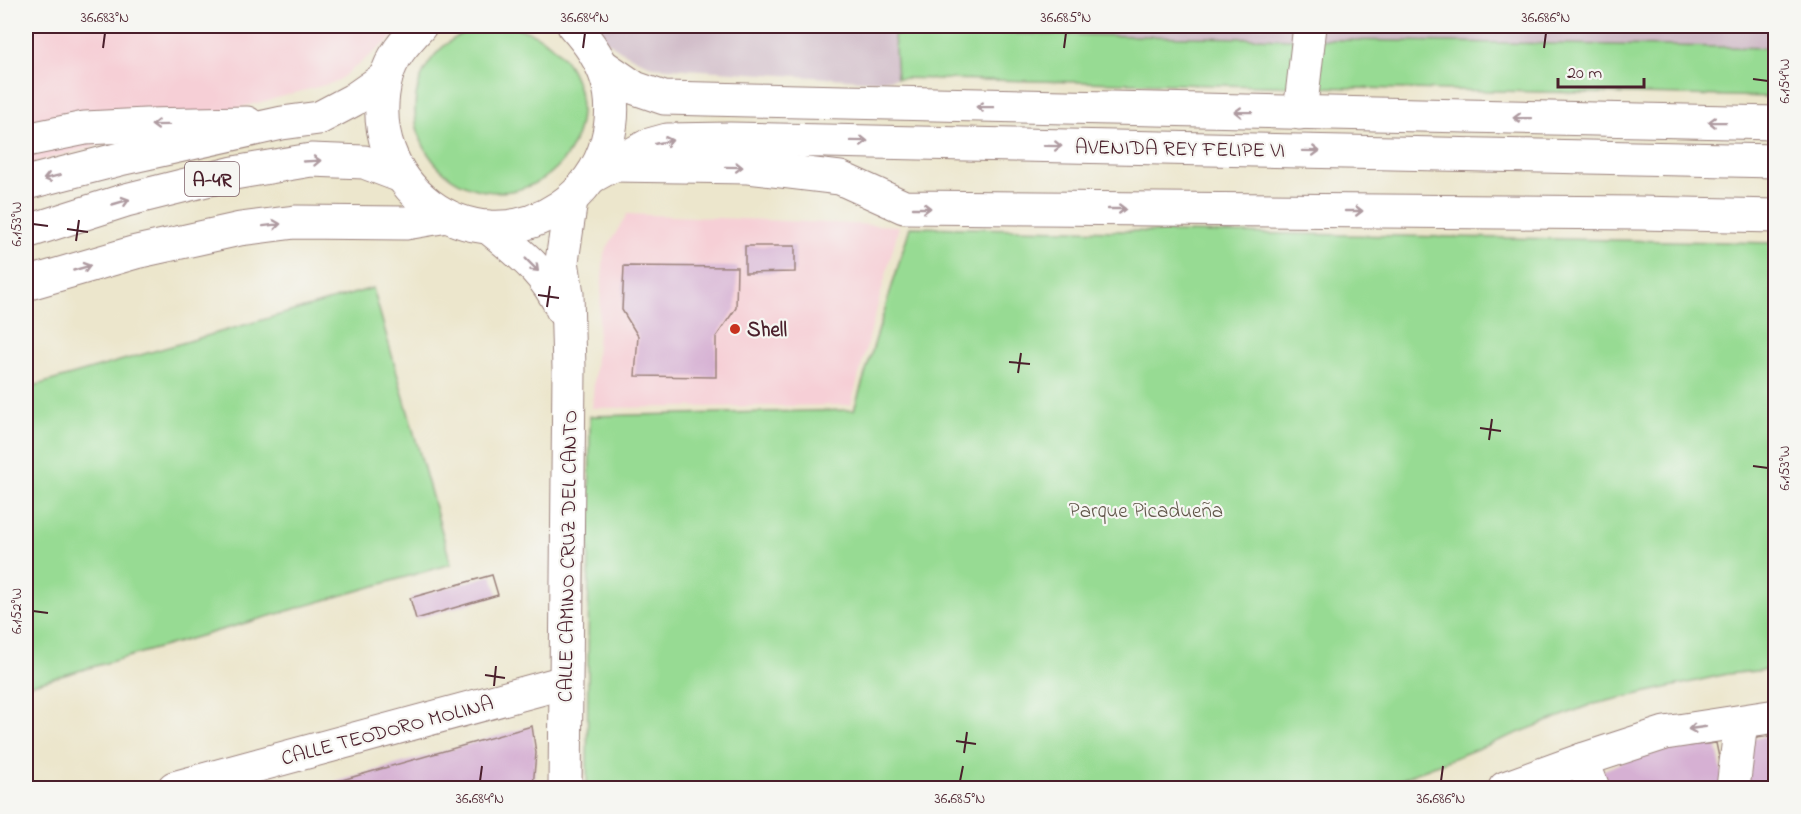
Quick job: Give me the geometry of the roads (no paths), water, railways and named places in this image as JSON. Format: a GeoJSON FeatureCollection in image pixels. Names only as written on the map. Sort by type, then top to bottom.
{"type":"FeatureCollection","features":[{"type":"Feature","properties":{"kind":"main road"},"geometry":{"type":"LineString","coordinates":[[420,26],[400,48],[386,77],[381,110],[386,144],[400,176],[418,197],[447,216],[467,224],[488,227],[530,222],[550,214],[571,200],[603,170],[610,131],[611,96],[603,66],[592,46],[574,26]]}},
{"type":"Feature","properties":{"kind":"main road"},"geometry":{"type":"LineString","coordinates":[[1300,113],[1310,26]]}},
{"type":"Feature","properties":{"kind":"main road","name":"AVENIDA REY FELIPE VI"},"geometry":{"type":"LineString","coordinates":[[603,66],[635,88],[664,98],[1776,123]]}},
{"type":"Feature","properties":{"kind":"main road","name":"A-4R"},"geometry":{"type":"LineString","coordinates":[[26,183],[120,159],[282,123],[320,118],[353,100],[386,77]]}},
{"type":"Feature","properties":{"kind":"main road"},"geometry":{"type":"LineString","coordinates":[[26,140],[85,128],[282,123]]}},
{"type":"Feature","properties":{"kind":"main road","name":"AVENIDA REY FELIPE VI"},"geometry":{"type":"LineString","coordinates":[[603,170],[649,145],[667,140],[729,139],[1776,161]]}},
{"type":"Feature","properties":{"kind":"main road","name":"A-4R"},"geometry":{"type":"LineString","coordinates":[[26,232],[126,200],[212,178],[311,160],[364,162],[400,176]]}},
{"type":"Feature","properties":{"kind":"main road"},"geometry":{"type":"LineString","coordinates":[[603,170],[748,167],[840,178],[904,207],[1776,216]]}},
{"type":"Feature","properties":{"kind":"main road","name":"CALLE CAMINO CRUZ DEL CANTO"},"geometry":{"type":"LineString","coordinates":[[565,789],[560,388],[568,324],[567,294],[562,261],[571,200]]}},
{"type":"Feature","properties":{"kind":"main road"},"geometry":{"type":"LineString","coordinates":[[26,284],[136,252],[240,229],[295,222],[406,223],[447,216]]}},
{"type":"Feature","properties":{"kind":"main road","name":"CALLE CAMINO CRUZ DEL CANTO"},"geometry":{"type":"LineString","coordinates":[[488,227],[518,251],[539,272],[554,291],[568,324]]}},
{"type":"Feature","properties":{"kind":"main road","name":"CALLE TEODORO MOLINA"},"geometry":{"type":"LineString","coordinates":[[174,789],[565,682]]}},
{"type":"Feature","properties":{"kind":"main road"},"geometry":{"type":"LineString","coordinates":[[1505,789],[1588,774],[1665,733],[1776,716]]}},
{"type":"Feature","properties":{"kind":"main road"},"geometry":{"type":"LineString","coordinates":[[1733,789],[1742,722]]}},
{"type":"Feature","properties":{"kind":"place","name":"Shell"},"geometry":{"type":"Point","coordinates":[735,329]}},
{"type":"Feature","properties":{"kind":"park label","name":"Parque Picadueña"},"geometry":{"type":"Point","coordinates":[1146,510]}}]}
